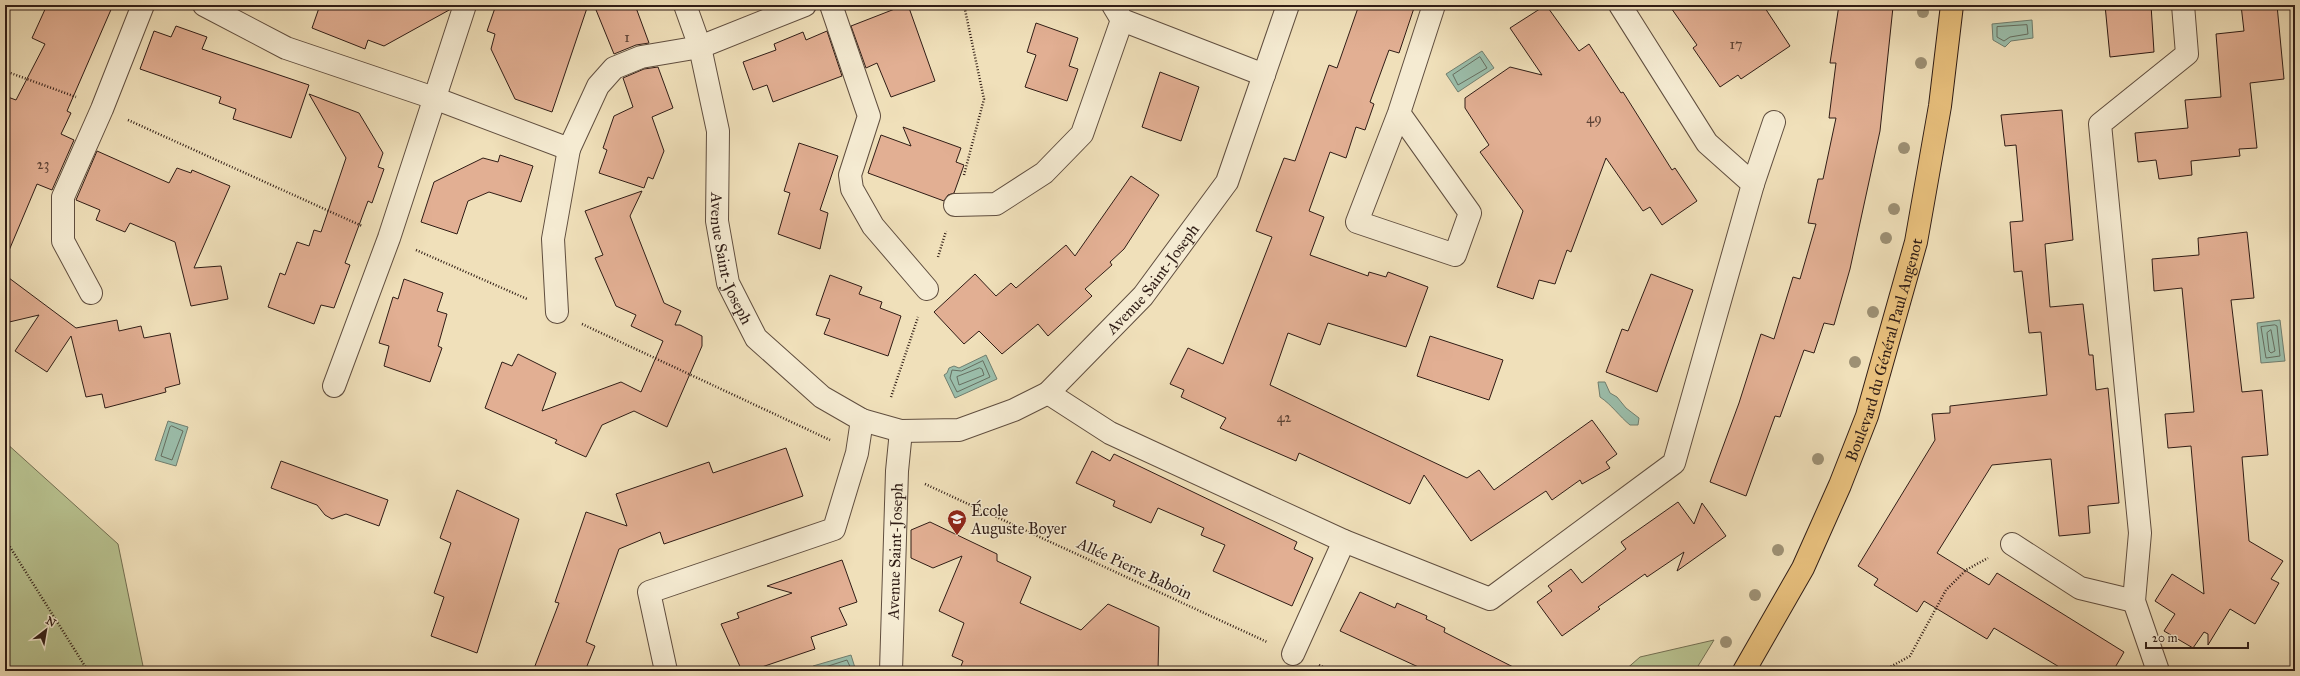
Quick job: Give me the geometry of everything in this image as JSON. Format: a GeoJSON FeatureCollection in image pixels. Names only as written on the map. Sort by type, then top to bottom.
{"type":"FeatureCollection","features":[{"type":"Feature","properties":{"kind":"main road","name":"Boulevard du Général Paul Angenot"},"geometry":{"type":"LineString","coordinates":[[1744,671],[1803,568],[1840,485],[1867,416],[1916,242],[1940,106],[1952,5]]}},
{"type":"Feature","properties":{"kind":"street"},"geometry":{"type":"LineString","coordinates":[[91,293],[63,241],[63,197],[102,109],[143,5]]}},
{"type":"Feature","properties":{"kind":"street"},"geometry":{"type":"LineString","coordinates":[[204,5],[286,48],[434,98],[569,149]]}},
{"type":"Feature","properties":{"kind":"street"},"geometry":{"type":"LineString","coordinates":[[334,386],[389,238],[434,98],[466,5]]}},
{"type":"Feature","properties":{"kind":"street","name":"Avenue Saint-Joseph"},"geometry":{"type":"LineString","coordinates":[[685,5],[700,47],[718,131],[717,221],[728,283],[756,338],[822,396],[862,420],[901,431],[958,430],[1014,410],[1048,393],[1143,296],[1227,182],[1288,5]]}},
{"type":"Feature","properties":{"kind":"street"},"geometry":{"type":"LineString","coordinates":[[557,312],[553,239],[569,149],[598,86],[614,68],[641,57],[700,47],[805,5]]}},
{"type":"Feature","properties":{"kind":"street"},"geometry":{"type":"LineString","coordinates":[[831,5],[869,116],[850,175],[852,189],[873,226],[927,290]]}},
{"type":"Feature","properties":{"kind":"street"},"geometry":{"type":"LineString","coordinates":[[1399,113],[1470,213],[1455,255],[1358,222],[1399,113],[1434,5]]}},
{"type":"Feature","properties":{"kind":"street"},"geometry":{"type":"LineString","coordinates":[[1620,5],[1707,143],[1753,184]]}},
{"type":"Feature","properties":{"kind":"street"},"geometry":{"type":"LineString","coordinates":[[2158,671],[2134,601],[2140,533],[2100,124],[2187,54],[2183,5]]}},
{"type":"Feature","properties":{"kind":"street"},"geometry":{"type":"LineString","coordinates":[[955,205],[996,204],[1044,174],[1082,134],[1118,12],[1264,75]]}},
{"type":"Feature","properties":{"kind":"street"},"geometry":{"type":"LineString","coordinates":[[1048,393],[1110,433],[1344,542],[1490,599],[1674,463],[1753,184],[1774,122]]}},
{"type":"Feature","properties":{"kind":"street"},"geometry":{"type":"LineString","coordinates":[[666,671],[649,592],[834,529],[857,453],[862,420]]}},
{"type":"Feature","properties":{"kind":"street","name":"Avenue Saint-Joseph"},"geometry":{"type":"LineString","coordinates":[[891,671],[897,471],[901,431]]}},
{"type":"Feature","properties":{"kind":"street"},"geometry":{"type":"LineString","coordinates":[[1293,654],[1344,542]]}},
{"type":"Feature","properties":{"kind":"street"},"geometry":{"type":"LineString","coordinates":[[2012,544],[2080,588],[2134,601]]}},
{"type":"Feature","properties":{"kind":"path"},"geometry":{"type":"LineString","coordinates":[[778,415],[857,453]]}},
{"type":"Feature","properties":{"kind":"path","name":"Allée Pierre Baboin"},"geometry":{"type":"LineString","coordinates":[[897,471],[1331,671]]}},
{"type":"Feature","properties":{"kind":"path"},"geometry":{"type":"LineString","coordinates":[[5,539],[88,671]]}},
{"type":"Feature","properties":{"kind":"path"},"geometry":{"type":"LineString","coordinates":[[1883,671],[1910,656],[1946,590],[1966,570],[2012,544]]}},
{"type":"Feature","properties":{"kind":"shaded area"},"geometry":{"type":"Polygon","coordinates":[[[5,442],[118,544],[144,671],[5,671],[5,442]]]}},
{"type":"Feature","properties":{"kind":"shaded area"},"geometry":{"type":"Polygon","coordinates":[[[1714,640],[1695,671],[1624,671],[1640,657],[1714,640]]]}},
{"type":"Feature","properties":{"kind":"water"},"geometry":{"type":"Polygon","coordinates":[[[2032,20],[2033,38],[2011,41],[2005,47],[1993,40],[1992,24],[2032,20]]]}},
{"type":"Feature","properties":{"kind":"water"},"geometry":{"type":"Polygon","coordinates":[[[1482,51],[1494,68],[1458,92],[1446,74],[1482,51]]]}},
{"type":"Feature","properties":{"kind":"water"},"geometry":{"type":"Polygon","coordinates":[[[2280,320],[2285,361],[2261,363],[2257,323],[2280,320]]]}},
{"type":"Feature","properties":{"kind":"water"},"geometry":{"type":"Polygon","coordinates":[[[986,355],[997,379],[955,398],[944,375],[947,373],[949,368],[954,366],[959,368],[986,355]]]}},
{"type":"Feature","properties":{"kind":"water"},"geometry":{"type":"Polygon","coordinates":[[[1598,382],[1605,382],[1610,393],[1617,397],[1626,408],[1639,418],[1638,425],[1630,425],[1600,397],[1598,382]]]}},
{"type":"Feature","properties":{"kind":"water"},"geometry":{"type":"Polygon","coordinates":[[[168,421],[188,427],[176,466],[155,460],[168,421]]]}},
{"type":"Feature","properties":{"kind":"water"},"geometry":{"type":"Polygon","coordinates":[[[851,655],[856,671],[814,671],[813,666],[851,655]]]}},
{"type":"Feature","properties":{"kind":"building"},"geometry":{"type":"Polygon","coordinates":[[[47,5],[113,5],[67,111],[71,113],[61,134],[74,140],[52,190],[37,184],[5,260],[5,96],[16,100],[45,44],[32,38],[47,5]]]}},
{"type":"Feature","properties":{"kind":"building"},"geometry":{"type":"Polygon","coordinates":[[[320,5],[452,5],[451,9],[384,46],[368,40],[365,49],[312,28],[320,5]]]}},
{"type":"Feature","properties":{"kind":"building"},"geometry":{"type":"Polygon","coordinates":[[[496,5],[588,5],[552,112],[515,99],[491,49],[495,34],[487,31],[496,5]]]}},
{"type":"Feature","properties":{"kind":"building"},"geometry":{"type":"Polygon","coordinates":[[[594,5],[635,5],[649,43],[636,45],[614,54],[594,5]]]}},
{"type":"Feature","properties":{"kind":"building"},"geometry":{"type":"Polygon","coordinates":[[[908,5],[935,81],[891,97],[877,63],[866,68],[851,26],[908,5]]]}},
{"type":"Feature","properties":{"kind":"building"},"geometry":{"type":"Polygon","coordinates":[[[1359,5],[1415,5],[1399,53],[1389,50],[1370,102],[1374,104],[1365,130],[1356,127],[1346,158],[1330,152],[1309,211],[1324,217],[1310,255],[1368,276],[1369,272],[1386,277],[1388,272],[1428,287],[1406,347],[1328,323],[1320,345],[1288,333],[1270,385],[1467,478],[1479,470],[1494,490],[1592,420],[1617,454],[1606,462],[1610,468],[1582,484],[1580,480],[1552,500],[1546,491],[1471,541],[1424,475],[1410,504],[1299,453],[1296,461],[1220,428],[1226,418],[1181,397],[1184,390],[1170,384],[1188,348],[1223,364],[1272,237],[1256,231],[1284,158],[1295,161],[1329,65],[1337,68],[1359,5]]]}},
{"type":"Feature","properties":{"kind":"building"},"geometry":{"type":"Polygon","coordinates":[[[1546,5],[1579,51],[1589,44],[1621,93],[1623,92],[1672,170],[1675,168],[1697,201],[1662,225],[1650,207],[1643,211],[1606,158],[1571,252],[1567,250],[1555,284],[1539,280],[1533,299],[1497,287],[1523,211],[1480,152],[1489,145],[1465,108],[1465,98],[1510,67],[1542,75],[1510,28],[1546,5]]]}},
{"type":"Feature","properties":{"kind":"building"},"geometry":{"type":"Polygon","coordinates":[[[1669,5],[1763,5],[1790,46],[1741,79],[1738,75],[1720,87],[1693,48],[1697,45],[1669,5]]]}},
{"type":"Feature","properties":{"kind":"building"},"geometry":{"type":"Polygon","coordinates":[[[1839,5],[1893,7],[1880,131],[1850,269],[1834,325],[1824,323],[1814,353],[1804,350],[1780,417],[1775,416],[1746,496],[1710,482],[1739,403],[1761,334],[1774,339],[1793,277],[1800,279],[1816,224],[1808,223],[1818,179],[1823,179],[1836,118],[1829,118],[1836,63],[1830,63],[1839,5]]]}},
{"type":"Feature","properties":{"kind":"building"},"geometry":{"type":"Polygon","coordinates":[[[2105,5],[2151,5],[2154,52],[2110,57],[2105,5]]]}},
{"type":"Feature","properties":{"kind":"building"},"geometry":{"type":"Polygon","coordinates":[[[2241,5],[2277,5],[2284,79],[2250,83],[2257,148],[2239,149],[2240,156],[2191,161],[2192,175],[2159,179],[2156,160],[2138,162],[2135,133],[2188,128],[2185,100],[2221,97],[2216,34],[2244,31],[2241,5]]]}},
{"type":"Feature","properties":{"kind":"building"},"geometry":{"type":"Polygon","coordinates":[[[1036,23],[1078,38],[1069,66],[1078,69],[1067,101],[1025,87],[1036,55],[1027,52],[1036,23]]]}},
{"type":"Feature","properties":{"kind":"building"},"geometry":{"type":"Polygon","coordinates":[[[176,26],[207,37],[202,49],[309,85],[291,138],[233,119],[236,109],[219,103],[221,97],[140,69],[154,31],[171,37],[176,26]]]}},
{"type":"Feature","properties":{"kind":"building"},"geometry":{"type":"Polygon","coordinates":[[[827,31],[842,76],[773,102],[767,85],[753,90],[743,62],[776,50],[774,44],[803,32],[806,40],[827,31]]]}},
{"type":"Feature","properties":{"kind":"building"},"geometry":{"type":"Polygon","coordinates":[[[658,67],[673,108],[652,117],[664,151],[653,179],[648,177],[644,188],[599,173],[607,150],[603,148],[614,116],[633,107],[623,78],[644,69],[658,67]]]}},
{"type":"Feature","properties":{"kind":"building"},"geometry":{"type":"Polygon","coordinates":[[[1160,72],[1199,87],[1181,141],[1142,127],[1160,72]]]}},
{"type":"Feature","properties":{"kind":"building"},"geometry":{"type":"Polygon","coordinates":[[[309,94],[359,113],[383,153],[378,167],[384,169],[372,203],[368,201],[345,263],[350,265],[334,308],[321,305],[314,324],[268,307],[280,273],[285,275],[297,242],[309,246],[314,230],[321,232],[346,158],[309,94]]]}},
{"type":"Feature","properties":{"kind":"building"},"geometry":{"type":"Polygon","coordinates":[[[2062,110],[2073,240],[2045,244],[2050,307],[2083,304],[2089,355],[2093,355],[2096,390],[2108,388],[2119,503],[2088,506],[2090,533],[2059,536],[2051,459],[1992,465],[1937,553],[1989,585],[1997,573],[2124,652],[2113,671],[2066,671],[1994,628],[1987,639],[1924,601],[1917,612],[1874,585],[1878,579],[1858,566],[1935,440],[1932,414],[1950,413],[1950,406],[2047,395],[2041,332],[2029,333],[2022,271],[2014,272],[2010,222],[2023,221],[2016,145],[2005,146],[2001,115],[2062,110]]]}},
{"type":"Feature","properties":{"kind":"building"},"geometry":{"type":"Polygon","coordinates":[[[903,127],[961,148],[956,162],[964,165],[954,193],[948,195],[944,201],[868,173],[881,135],[911,146],[903,127]]]}},
{"type":"Feature","properties":{"kind":"building"},"geometry":{"type":"Polygon","coordinates":[[[799,143],[838,156],[820,210],[828,213],[820,249],[778,234],[790,193],[784,191],[799,143]]]}},
{"type":"Feature","properties":{"kind":"building"},"geometry":{"type":"Polygon","coordinates":[[[97,151],[169,183],[177,168],[191,173],[192,170],[230,186],[194,268],[221,266],[228,299],[191,306],[175,242],[130,223],[125,232],[96,220],[100,210],[76,200],[97,151]]]}},
{"type":"Feature","properties":{"kind":"building"},"geometry":{"type":"Polygon","coordinates":[[[500,155],[533,166],[521,202],[489,192],[468,201],[457,234],[421,222],[434,182],[483,158],[498,162],[500,155]]]}},
{"type":"Feature","properties":{"kind":"building"},"geometry":{"type":"Polygon","coordinates":[[[1131,176],[1159,195],[1124,249],[1110,262],[1112,265],[1085,289],[1092,296],[1048,336],[1038,324],[1002,354],[979,331],[964,344],[934,312],[975,274],[996,296],[1011,283],[1016,288],[1066,245],[1075,256],[1131,176]]]}},
{"type":"Feature","properties":{"kind":"building"},"geometry":{"type":"Polygon","coordinates":[[[642,191],[630,216],[635,229],[664,303],[681,311],[675,325],[680,325],[702,336],[702,346],[667,427],[634,411],[602,425],[586,457],[555,443],[557,440],[485,408],[502,362],[512,366],[518,354],[556,373],[542,411],[621,382],[641,392],[663,341],[631,326],[636,315],[616,306],[595,258],[603,255],[585,211],[642,191]]]}},
{"type":"Feature","properties":{"kind":"building"},"geometry":{"type":"Polygon","coordinates":[[[2247,232],[2254,298],[2231,300],[2242,392],[2262,390],[2268,455],[2242,457],[2249,541],[2283,561],[2271,579],[2279,583],[2255,624],[2230,609],[2208,645],[2208,634],[2204,632],[2193,648],[2164,631],[2175,614],[2155,601],[2172,574],[2204,594],[2191,446],[2168,448],[2165,414],[2194,412],[2182,288],[2154,291],[2152,259],[2199,255],[2198,238],[2247,232]]]}},
{"type":"Feature","properties":{"kind":"building"},"geometry":{"type":"Polygon","coordinates":[[[1651,274],[1693,290],[1657,392],[1606,372],[1622,329],[1628,331],[1651,274]]]}},
{"type":"Feature","properties":{"kind":"building"},"geometry":{"type":"Polygon","coordinates":[[[5,275],[76,328],[117,320],[119,331],[141,326],[144,338],[170,333],[180,384],[165,388],[166,392],[105,408],[102,394],[86,397],[71,336],[47,372],[15,351],[39,315],[5,323],[5,275]]]}},
{"type":"Feature","properties":{"kind":"building"},"geometry":{"type":"Polygon","coordinates":[[[830,275],[862,287],[859,294],[882,302],[880,308],[901,316],[888,356],[824,334],[830,319],[816,315],[830,275]]]}},
{"type":"Feature","properties":{"kind":"building"},"geometry":{"type":"Polygon","coordinates":[[[404,279],[443,293],[437,311],[447,314],[438,346],[442,348],[430,382],[384,366],[389,346],[379,343],[393,297],[398,299],[404,279]]]}},
{"type":"Feature","properties":{"kind":"building"},"geometry":{"type":"Polygon","coordinates":[[[1430,336],[1503,360],[1489,400],[1417,376],[1430,336]]]}},
{"type":"Feature","properties":{"kind":"building"},"geometry":{"type":"Polygon","coordinates":[[[786,448],[803,496],[664,544],[660,532],[619,549],[586,642],[595,646],[585,671],[533,671],[559,603],[555,602],[586,512],[627,526],[616,494],[709,462],[713,473],[786,448]]]}},
{"type":"Feature","properties":{"kind":"building"},"geometry":{"type":"Polygon","coordinates":[[[1092,451],[1110,461],[1114,454],[1297,542],[1294,549],[1313,558],[1292,606],[1213,571],[1225,545],[1201,535],[1204,528],[1158,508],[1151,523],[1113,506],[1115,501],[1076,483],[1092,451]]]}},
{"type":"Feature","properties":{"kind":"building"},"geometry":{"type":"Polygon","coordinates":[[[281,461],[388,500],[379,526],[346,514],[332,519],[325,515],[317,505],[271,488],[281,461]]]}},
{"type":"Feature","properties":{"kind":"building"},"geometry":{"type":"Polygon","coordinates":[[[457,490],[519,519],[477,653],[431,636],[444,597],[434,593],[451,543],[440,538],[457,490]]]}},
{"type":"Feature","properties":{"kind":"building"},"geometry":{"type":"Polygon","coordinates":[[[1678,502],[1694,524],[1702,503],[1726,536],[1677,571],[1684,552],[1647,577],[1645,574],[1598,607],[1600,609],[1562,636],[1537,602],[1552,591],[1548,586],[1571,569],[1582,583],[1626,549],[1621,542],[1678,502]]]}},
{"type":"Feature","properties":{"kind":"building"},"geometry":{"type":"Polygon","coordinates":[[[930,522],[997,554],[997,561],[1031,577],[1020,603],[1081,630],[1108,604],[1159,627],[1158,671],[959,671],[963,661],[952,656],[964,623],[939,611],[962,556],[933,568],[911,558],[911,530],[930,522]]]}},
{"type":"Feature","properties":{"kind":"building"},"geometry":{"type":"Polygon","coordinates":[[[842,560],[857,602],[839,608],[847,625],[811,637],[815,649],[750,671],[742,671],[721,624],[739,618],[737,613],[792,593],[767,586],[842,560]]]}},
{"type":"Feature","properties":{"kind":"building"},"geometry":{"type":"Polygon","coordinates":[[[1360,592],[1395,608],[1397,603],[1427,616],[1426,619],[1445,628],[1444,632],[1521,671],[1427,671],[1340,631],[1360,592]]]}},
{"type":"Feature","properties":{"kind":"place","name":"École Auguste Boyer"},"geometry":{"type":"Point","coordinates":[957,536]}}]}
